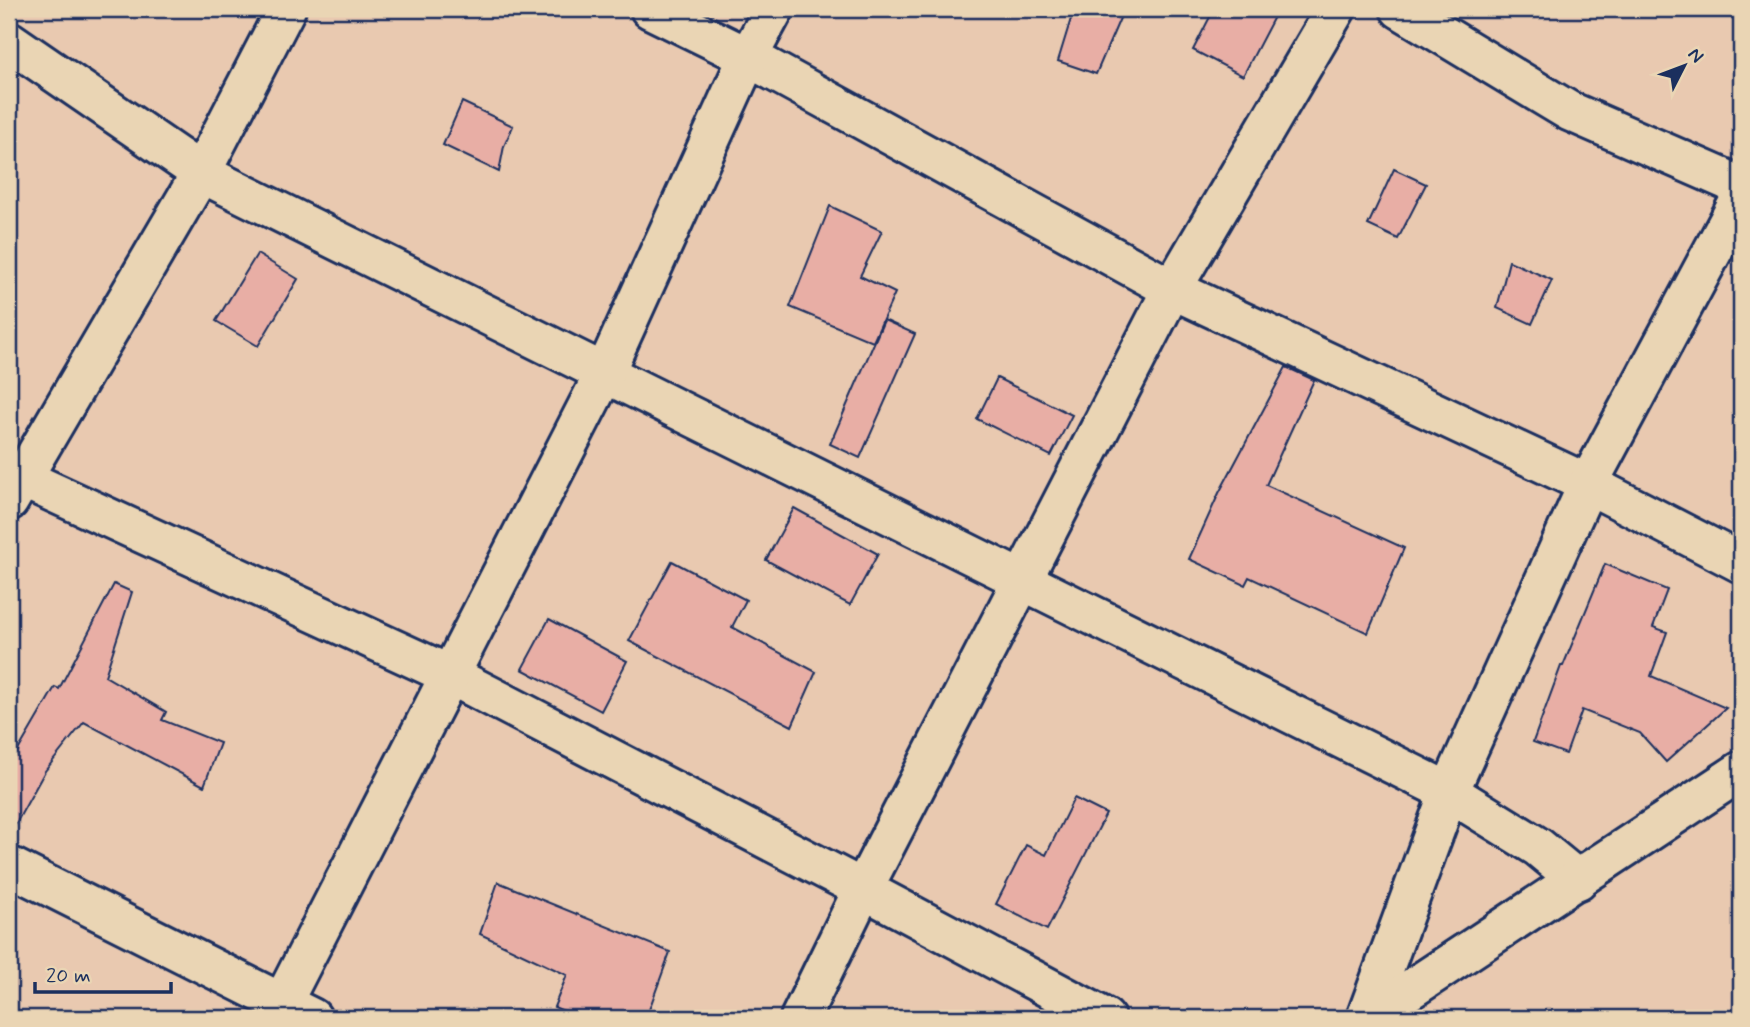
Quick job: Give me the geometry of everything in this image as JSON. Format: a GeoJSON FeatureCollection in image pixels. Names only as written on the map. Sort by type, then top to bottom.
{"type":"FeatureCollection","features":[{"type":"Feature","properties":{"kind":"street"},"geometry":{"type":"LineString","coordinates":[[286,9],[201,173],[13,484],[450,675],[1105,1018]]}},
{"type":"Feature","properties":{"kind":"street"},"geometry":{"type":"LineString","coordinates":[[650,9],[748,57],[1172,289],[1588,484],[1741,563]]}},
{"type":"Feature","properties":{"kind":"street"},"geometry":{"type":"LineString","coordinates":[[9,866],[297,1011],[450,675],[605,372],[748,57],[774,9]]}},
{"type":"Feature","properties":{"kind":"street"},"geometry":{"type":"LineString","coordinates":[[800,1018],[863,889],[1172,289],[1336,9]]}},
{"type":"Feature","properties":{"kind":"street"},"geometry":{"type":"LineString","coordinates":[[1400,9],[1569,111],[1741,186]]}},
{"type":"Feature","properties":{"kind":"street"},"geometry":{"type":"LineString","coordinates":[[9,41],[201,173],[1449,792],[1538,847],[1578,880]]}},
{"type":"Feature","properties":{"kind":"street"},"geometry":{"type":"LineString","coordinates":[[1366,1018],[1449,792],[1588,484],[1741,198]]}},
{"type":"Feature","properties":{"kind":"street"},"geometry":{"type":"LineString","coordinates":[[1366,1018],[1741,771]]}},
{"type":"Feature","properties":{"kind":"building"},"geometry":{"type":"Polygon","coordinates":[[[1074,9],[1124,9],[1096,74],[1058,61],[1074,9]]]}},
{"type":"Feature","properties":{"kind":"building"},"geometry":{"type":"Polygon","coordinates":[[[1214,9],[1278,9],[1243,76],[1193,50],[1214,9]]]}},
{"type":"Feature","properties":{"kind":"building"},"geometry":{"type":"Polygon","coordinates":[[[462,102],[513,126],[504,146],[499,172],[443,145],[462,102]]]}},
{"type":"Feature","properties":{"kind":"building"},"geometry":{"type":"Polygon","coordinates":[[[1394,169],[1426,184],[1398,239],[1368,225],[1394,169]]]}},
{"type":"Feature","properties":{"kind":"building"},"geometry":{"type":"Polygon","coordinates":[[[830,206],[882,231],[860,276],[895,293],[873,342],[790,307],[830,206]]]}},
{"type":"Feature","properties":{"kind":"building"},"geometry":{"type":"Polygon","coordinates":[[[257,254],[298,279],[258,346],[216,321],[257,254]]]}},
{"type":"Feature","properties":{"kind":"building"},"geometry":{"type":"Polygon","coordinates":[[[1509,261],[1552,280],[1532,324],[1497,308],[1509,261]]]}},
{"type":"Feature","properties":{"kind":"building"},"geometry":{"type":"Polygon","coordinates":[[[884,320],[915,334],[860,458],[830,444],[884,320]]]}},
{"type":"Feature","properties":{"kind":"building"},"geometry":{"type":"Polygon","coordinates":[[[1286,367],[1314,380],[1266,485],[1404,548],[1368,633],[1249,577],[1245,585],[1189,559],[1219,493],[1286,367]]]}},
{"type":"Feature","properties":{"kind":"building"},"geometry":{"type":"Polygon","coordinates":[[[997,378],[1072,415],[1051,456],[977,419],[997,378]]]}},
{"type":"Feature","properties":{"kind":"building"},"geometry":{"type":"Polygon","coordinates":[[[794,508],[878,554],[850,605],[766,560],[794,508]]]}},
{"type":"Feature","properties":{"kind":"building"},"geometry":{"type":"Polygon","coordinates":[[[672,561],[746,600],[732,627],[816,672],[792,726],[629,641],[672,561]]]}},
{"type":"Feature","properties":{"kind":"building"},"geometry":{"type":"Polygon","coordinates":[[[1605,564],[1667,590],[1653,627],[1667,632],[1651,676],[1726,708],[1666,762],[1640,733],[1582,710],[1566,754],[1533,742],[1561,666],[1605,564]]]}},
{"type":"Feature","properties":{"kind":"building"},"geometry":{"type":"Polygon","coordinates":[[[114,584],[132,592],[105,676],[166,712],[162,720],[220,743],[204,786],[84,722],[45,771],[9,836],[9,766],[55,687],[59,689],[114,584]]]}},
{"type":"Feature","properties":{"kind":"building"},"geometry":{"type":"Polygon","coordinates":[[[549,619],[627,661],[601,711],[522,669],[549,619]]]}},
{"type":"Feature","properties":{"kind":"building"},"geometry":{"type":"Polygon","coordinates":[[[1074,798],[1106,814],[1047,930],[996,904],[1026,845],[1046,855],[1074,798]]]}},
{"type":"Feature","properties":{"kind":"building"},"geometry":{"type":"Polygon","coordinates":[[[498,882],[670,952],[646,1018],[581,1018],[554,1007],[567,975],[480,934],[498,882]]]}}]}
